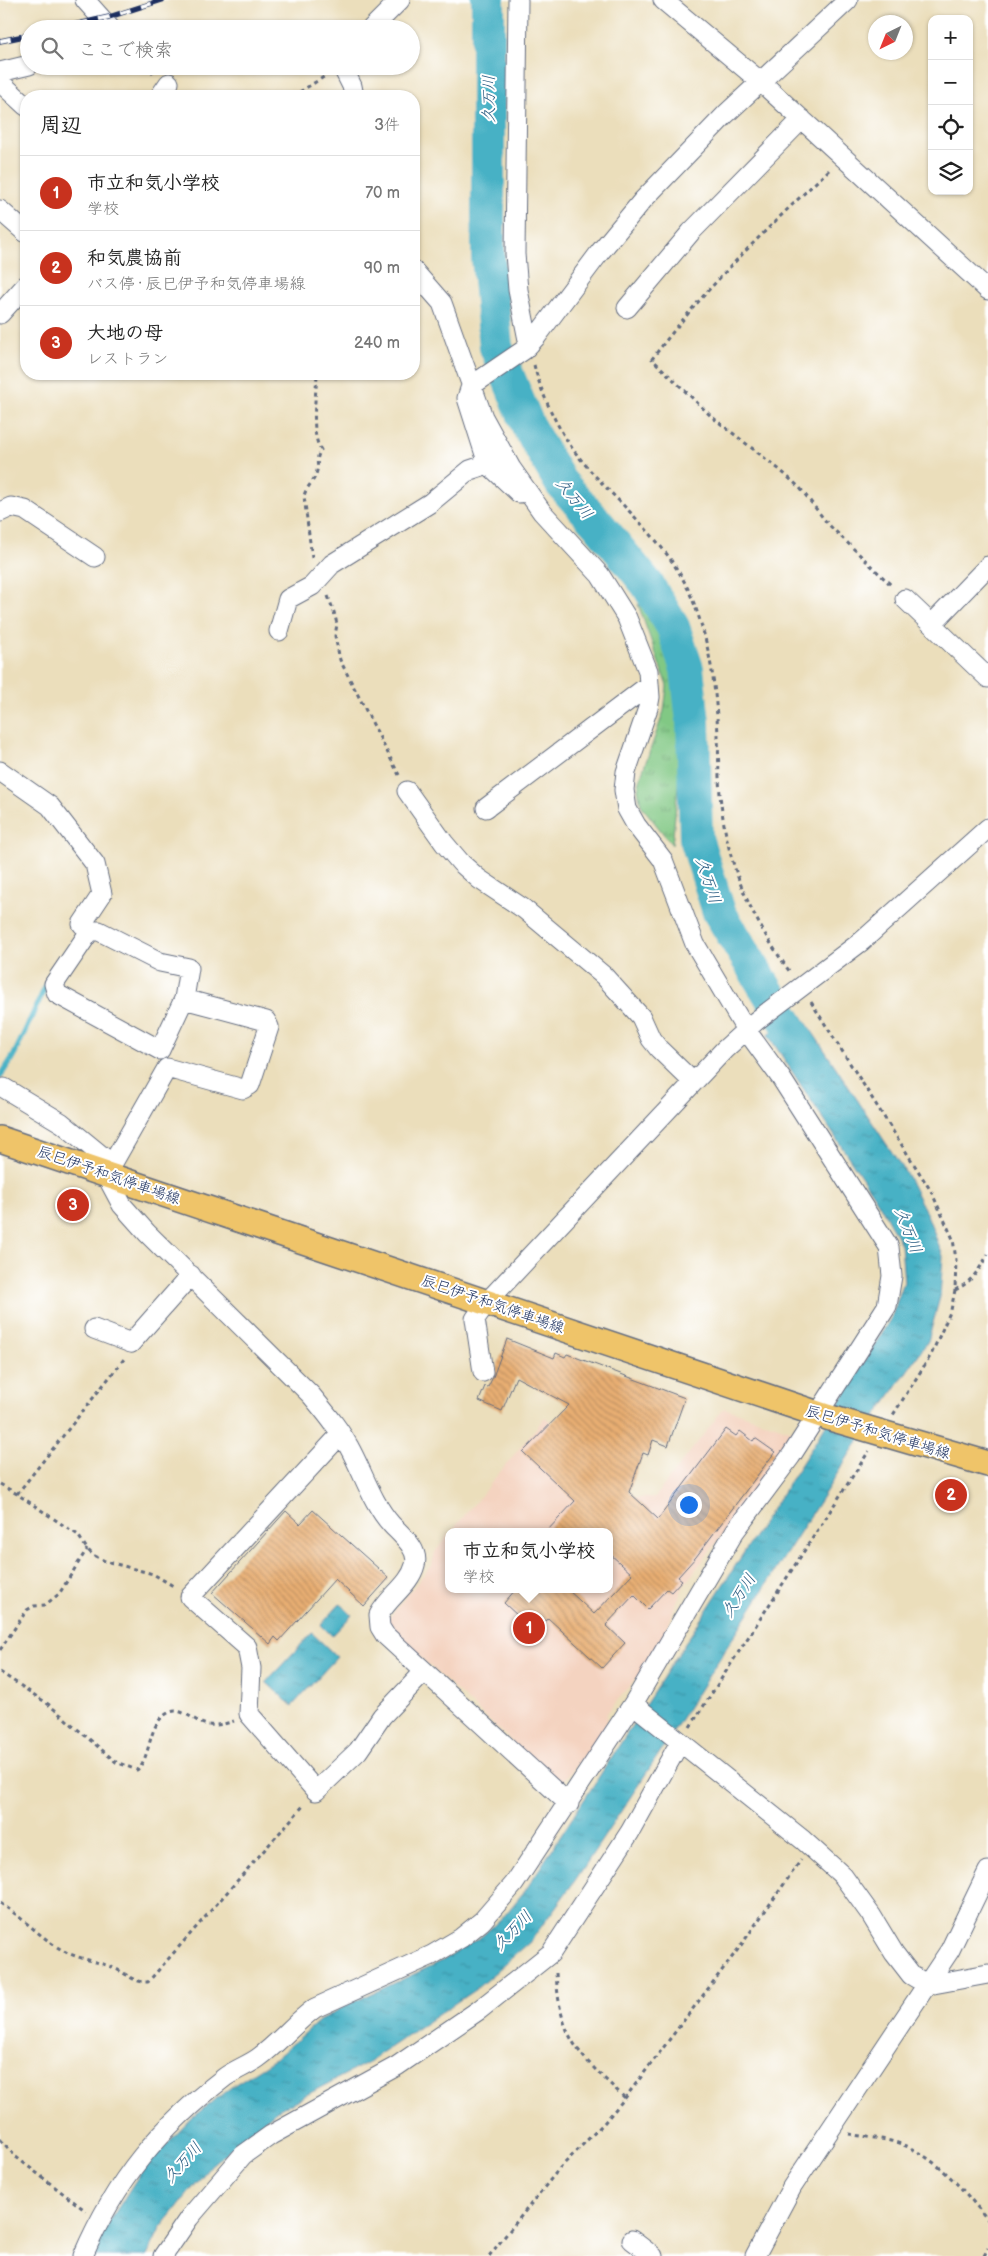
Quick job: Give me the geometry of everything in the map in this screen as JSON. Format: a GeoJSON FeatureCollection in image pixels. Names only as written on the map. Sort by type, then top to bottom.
{"type":"FeatureCollection","features":[{"type":"Feature","properties":{"kind":"main road","name":"辰巳伊予和気停車場線"},"geometry":{"type":"LineString","coordinates":[[0,1138],[109,1170],[487,1302],[823,1416],[988,1464]]}},
{"type":"Feature","properties":{"kind":"street"},"geometry":{"type":"LineString","coordinates":[[85,0],[103,20]]}},
{"type":"Feature","properties":{"kind":"street"},"geometry":{"type":"LineString","coordinates":[[380,20],[400,0]]}},
{"type":"Feature","properties":{"kind":"street"},"geometry":{"type":"LineString","coordinates":[[518,0],[515,254],[526,347]]}},
{"type":"Feature","properties":{"kind":"street"},"geometry":{"type":"LineString","coordinates":[[663,0],[761,82],[988,290]]}},
{"type":"Feature","properties":{"kind":"street"},"geometry":{"type":"LineString","coordinates":[[83,2256],[98,2220],[117,2188],[170,2124],[228,2076],[257,2059],[272,2047],[300,2019],[315,2008],[432,1955],[461,1938],[482,1921],[514,1884],[636,1706],[735,1531],[823,1416],[887,1306],[892,1276],[889,1246],[781,1078],[751,1026],[695,944],[663,860],[636,825],[627,808],[624,790],[626,772],[648,708],[649,685],[648,671],[627,618],[614,595],[584,556],[542,512],[488,464],[467,398],[474,384],[526,347],[547,326],[600,252],[643,200],[726,114],[848,0]]}},
{"type":"Feature","properties":{"kind":"street"},"geometry":{"type":"LineString","coordinates":[[0,72],[20,67]]}},
{"type":"Feature","properties":{"kind":"street"},"geometry":{"type":"LineString","coordinates":[[343,75],[353,90]]}},
{"type":"Feature","properties":{"kind":"street"},"geometry":{"type":"LineString","coordinates":[[0,82],[20,100]]}},
{"type":"Feature","properties":{"kind":"street"},"geometry":{"type":"LineString","coordinates":[[627,308],[691,232],[802,119]]}},
{"type":"Feature","properties":{"kind":"street"},"geometry":{"type":"LineString","coordinates":[[0,210],[20,228]]}},
{"type":"Feature","properties":{"kind":"street"},"geometry":{"type":"LineString","coordinates":[[420,279],[442,303],[474,384],[483,417],[511,468],[542,512]]}},
{"type":"Feature","properties":{"kind":"street"},"geometry":{"type":"LineString","coordinates":[[0,314],[20,292]]}},
{"type":"Feature","properties":{"kind":"street"},"geometry":{"type":"LineString","coordinates":[[279,631],[288,599],[312,586],[332,564],[430,503],[470,470],[488,464]]}},
{"type":"Feature","properties":{"kind":"street"},"geometry":{"type":"LineString","coordinates":[[0,512],[11,507],[25,510],[94,557]]}},
{"type":"Feature","properties":{"kind":"street"},"geometry":{"type":"LineString","coordinates":[[932,624],[988,566]]}},
{"type":"Feature","properties":{"kind":"street"},"geometry":{"type":"LineString","coordinates":[[905,599],[988,678]]}},
{"type":"Feature","properties":{"kind":"street"},"geometry":{"type":"LineString","coordinates":[[486,808],[649,685]]}},
{"type":"Feature","properties":{"kind":"street"},"geometry":{"type":"LineString","coordinates":[[0,771],[50,806],[95,864],[102,894],[82,924],[90,931],[99,931],[160,962],[189,968],[184,999],[164,1059],[109,1170]]}},
{"type":"Feature","properties":{"kind":"street"},"geometry":{"type":"LineString","coordinates":[[408,791],[461,864],[479,879],[524,909],[604,976],[641,1018],[658,1049],[693,1082]]}},
{"type":"Feature","properties":{"kind":"street"},"geometry":{"type":"LineString","coordinates":[[483,1372],[475,1319],[487,1302],[693,1082],[751,1026],[862,941],[988,828]]}},
{"type":"Feature","properties":{"kind":"street"},"geometry":{"type":"LineString","coordinates":[[90,931],[54,984],[57,994],[164,1059],[243,1089],[250,1085],[268,1027],[266,1022],[184,999]]}},
{"type":"Feature","properties":{"kind":"street"},"geometry":{"type":"LineString","coordinates":[[4,1088],[62,1123],[109,1170],[122,1205],[311,1395],[341,1434],[381,1511],[408,1541],[414,1554],[416,1564],[411,1575],[382,1609],[379,1621],[385,1634],[568,1804]]}},
{"type":"Feature","properties":{"kind":"street"},"geometry":{"type":"LineString","coordinates":[[94,1329],[131,1343],[191,1275]]}},
{"type":"Feature","properties":{"kind":"street"},"geometry":{"type":"LineString","coordinates":[[341,1434],[190,1597],[248,1647],[251,1668],[249,1714],[316,1792],[358,1751],[382,1716],[424,1672]]}},
{"type":"Feature","properties":{"kind":"street"},"geometry":{"type":"LineString","coordinates":[[636,1706],[810,1847],[842,1876],[871,1914],[894,1953],[911,1975],[928,1985],[988,1974]]}},
{"type":"Feature","properties":{"kind":"street"},"geometry":{"type":"LineString","coordinates":[[164,2256],[190,2218],[243,2155],[271,2135],[397,2066],[479,2010],[551,1953],[630,1832],[679,1741]]}},
{"type":"Feature","properties":{"kind":"street"},"geometry":{"type":"LineString","coordinates":[[755,2256],[792,2187],[950,1950],[988,1872]]}},
{"type":"Feature","properties":{"kind":"street"},"geometry":{"type":"LineString","coordinates":[[632,2240],[653,2256]]}},
{"type":"Feature","properties":{"kind":"path"},"geometry":{"type":"LineString","coordinates":[[303,90],[327,75]]}},
{"type":"Feature","properties":{"kind":"path"},"geometry":{"type":"LineString","coordinates":[[843,157],[770,225],[675,328],[652,359],[712,417],[800,488],[827,523],[905,599]]}},
{"type":"Feature","properties":{"kind":"path"},"geometry":{"type":"LineString","coordinates":[[955,1290],[964,1286],[976,1275],[988,1254]]}},
{"type":"Feature","properties":{"kind":"path"},"geometry":{"type":"LineString","coordinates":[[17,1494],[130,1350],[131,1343]]}},
{"type":"Feature","properties":{"kind":"path"},"geometry":{"type":"LineString","coordinates":[[0,1484],[78,1536],[87,1549],[105,1561],[153,1574],[190,1597]]}},
{"type":"Feature","properties":{"kind":"path"},"geometry":{"type":"LineString","coordinates":[[0,1650],[27,1610],[34,1606],[45,1605],[59,1594],[87,1549]]}},
{"type":"Feature","properties":{"kind":"path"},"geometry":{"type":"LineString","coordinates":[[0,1672],[48,1704],[116,1762],[137,1770],[142,1765],[154,1731],[162,1717],[169,1712],[179,1711],[204,1724],[215,1725],[226,1724],[249,1714]]}},
{"type":"Feature","properties":{"kind":"path"},"geometry":{"type":"LineString","coordinates":[[0,1904],[19,1916],[53,1944],[73,1956],[115,1969],[138,1983],[148,1982],[316,1792]]}},
{"type":"Feature","properties":{"kind":"path"},"geometry":{"type":"LineString","coordinates":[[489,2256],[559,2169],[604,2123],[625,2098],[739,1948],[810,1847]]}},
{"type":"Feature","properties":{"kind":"path"},"geometry":{"type":"LineString","coordinates":[[551,1953],[555,1966],[557,2000],[561,2018],[570,2038],[585,2059],[625,2098]]}},
{"type":"Feature","properties":{"kind":"path"},"geometry":{"type":"LineString","coordinates":[[832,2127],[848,2134],[896,2143],[920,2153],[944,2171],[988,2220]]}},
{"type":"Feature","properties":{"kind":"path"},"geometry":{"type":"LineString","coordinates":[[0,2139],[16,2157],[98,2220]]}},
{"type":"Feature","properties":{"kind":"path"},"geometry":{"type":"LineString","coordinates":[[984,2256],[988,2248]]}},
{"type":"Feature","properties":{"kind":"shaded area"},"geometry":{"type":"Polygon","coordinates":[[[724,1408],[796,1432],[753,1495],[684,1585],[654,1657],[607,1713],[605,1734],[559,1785],[384,1624],[432,1564],[435,1552],[445,1539],[445,1593],[613,1593],[613,1528],[454,1528],[545,1417],[635,1498],[655,1497],[724,1408]]]}},
{"type":"Feature","properties":{"kind":"green space"},"geometry":{"type":"Polygon","coordinates":[[[638,604],[654,616],[664,636],[679,676],[682,711],[681,756],[672,845],[641,805],[638,789],[664,711],[667,686],[638,604]]]}},
{"type":"Feature","properties":{"kind":"water"},"geometry":{"type":"Polygon","coordinates":[[[798,1010],[907,1175],[928,1217],[943,1256],[940,1297],[928,1341],[851,1452],[657,1757],[574,1882],[530,1942],[476,1989],[365,2064],[276,2111],[211,2165],[160,2229],[147,2256],[92,2256],[100,2236],[143,2169],[195,2115],[234,2085],[275,2059],[319,2021],[347,2005],[442,1961],[482,1936],[505,1915],[527,1888],[816,1441],[891,1318],[904,1282],[901,1244],[878,1202],[768,1035],[798,1010]]]}},
{"type":"Feature","properties":{"kind":"water"},"geometry":{"type":"Polygon","coordinates":[[[340,1604],[352,1615],[332,1636],[321,1625],[340,1604]]]}},
{"type":"Feature","properties":{"kind":"water"},"geometry":{"type":"Polygon","coordinates":[[[312,1633],[337,1657],[292,1706],[266,1682],[312,1633]]]}},
{"type":"Feature","properties":{"kind":"building"},"geometry":{"type":"Polygon","coordinates":[[[507,1339],[554,1358],[556,1353],[565,1357],[567,1354],[685,1398],[668,1446],[653,1440],[648,1455],[643,1453],[629,1492],[658,1519],[726,1429],[736,1436],[740,1431],[753,1441],[755,1438],[775,1452],[696,1557],[678,1577],[682,1580],[671,1592],[667,1589],[648,1609],[634,1595],[606,1625],[625,1643],[602,1668],[548,1618],[535,1632],[504,1603],[513,1593],[571,1593],[594,1614],[632,1574],[613,1557],[613,1528],[550,1528],[575,1501],[523,1452],[569,1405],[516,1377],[502,1411],[479,1401],[485,1386],[488,1387],[507,1339]]]}},
{"type":"Feature","properties":{"kind":"building"},"geometry":{"type":"Polygon","coordinates":[[[313,1510],[389,1578],[364,1606],[335,1579],[279,1641],[275,1637],[270,1644],[212,1593],[286,1511],[300,1524],[313,1510]]]}},
{"type":"Feature","properties":{"kind":"waterway","name":"久万川"},"geometry":{"type":"LineString","coordinates":[[488,0],[488,257],[496,347],[529,428],[561,483],[598,524],[647,584],[673,627],[687,669],[693,722],[696,838],[719,912],[810,1061]]}},
{"type":"Feature","properties":{"kind":"waterway"},"geometry":{"type":"LineString","coordinates":[[0,1077],[14,1055],[48,981]]}},
{"type":"Feature","properties":{"kind":"railway"},"geometry":{"type":"LineString","coordinates":[[96,20],[162,0]]}},
{"type":"Feature","properties":{"kind":"railway"},"geometry":{"type":"LineString","coordinates":[[0,41],[20,37]]}},
{"type":"Feature","properties":{"kind":"place","name":"大地の母"},"geometry":{"type":"Point","coordinates":[73,1205]}},
{"type":"Feature","properties":{"kind":"place","name":"和気農協前"},"geometry":{"type":"Point","coordinates":[951,1495]}},
{"type":"Feature","properties":{"kind":"place","name":"市立和気小学校"},"geometry":{"type":"Point","coordinates":[529,1628]}}]}
